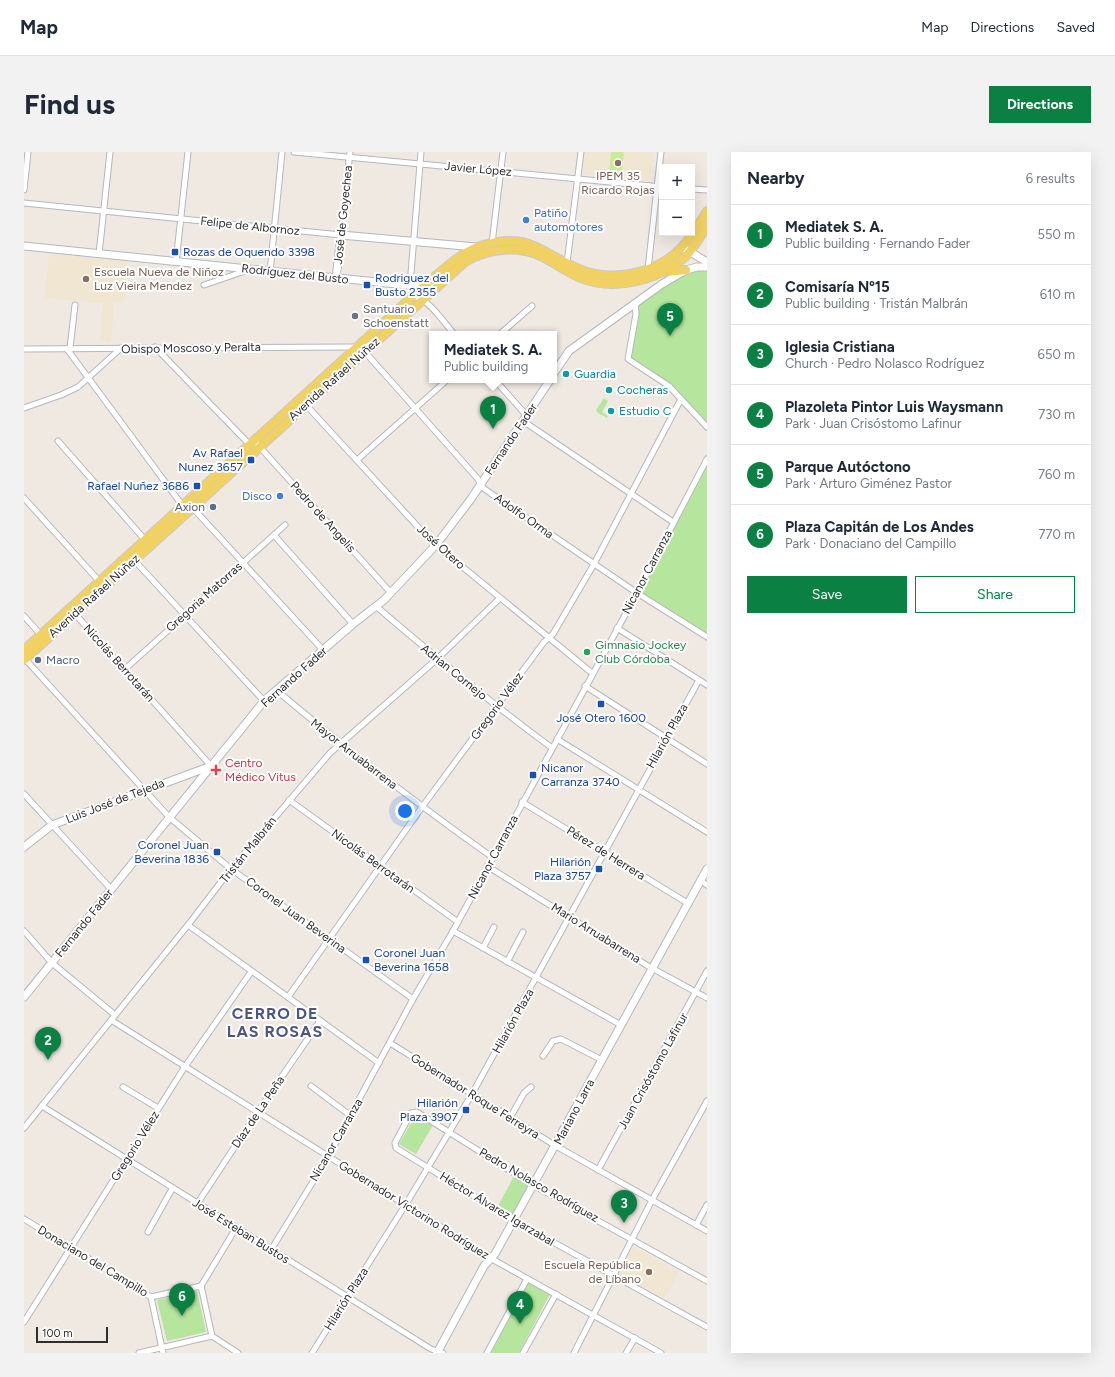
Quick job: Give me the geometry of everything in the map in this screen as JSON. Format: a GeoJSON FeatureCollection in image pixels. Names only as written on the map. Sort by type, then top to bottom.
{"type":"FeatureCollection","features":[{"type":"Feature","properties":{"kind":"main road","name":"Avenida Rafael Núñez"},"geometry":{"type":"LineString","coordinates":[[24,660],[192,507],[254,444],[358,347],[424,286],[459,257],[476,247],[492,243],[528,243],[544,249],[567,263],[589,273],[602,276],[616,276],[648,269],[666,260],[682,247],[707,211]]}},
{"type":"Feature","properties":{"kind":"main road"},"geometry":{"type":"LineString","coordinates":[[557,369],[569,351],[682,270],[688,253],[706,230]]}},
{"type":"Feature","properties":{"kind":"main road","name":"Felipe de Albornoz"},"geometry":{"type":"LineString","coordinates":[[341,235],[476,247]]}},
{"type":"Feature","properties":{"kind":"main road","name":"José de Goyechea"},"geometry":{"type":"LineString","coordinates":[[336,279],[341,235]]}},
{"type":"Feature","properties":{"kind":"main road","name":"Rodríguez del Busto"},"geometry":{"type":"LineString","coordinates":[[24,246],[436,288]]}},
{"type":"Feature","properties":{"kind":"main road"},"geometry":{"type":"LineString","coordinates":[[682,247],[688,253],[707,262]]}},
{"type":"Feature","properties":{"kind":"main road","name":"Avenida Rafael Núñez"},"geometry":{"type":"LineString","coordinates":[[24,650],[146,541],[182,505],[254,444],[306,405],[436,288],[471,259],[486,253],[503,250],[524,251],[536,254],[575,275],[602,284],[629,282],[659,273],[688,253]]}},
{"type":"Feature","properties":{"kind":"main road"},"geometry":{"type":"LineString","coordinates":[[659,273],[697,267],[707,267]]}},
{"type":"Feature","properties":{"kind":"main road","name":"Fernando Fader"},"geometry":{"type":"LineString","coordinates":[[24,997],[264,701],[353,624],[377,607],[436,545],[481,484],[548,383]]}},
{"type":"Feature","properties":{"kind":"main road","name":"Luis José de Tejeda"},"geometry":{"type":"LineString","coordinates":[[24,847],[52,825],[211,766]]}},
{"type":"Feature","properties":{"kind":"main road","name":"Mariano Larra"},"geometry":{"type":"LineString","coordinates":[[439,1352],[484,1266],[492,1258],[514,1220],[556,1146],[621,1024],[689,904],[704,883],[707,869]]}},
{"type":"Feature","properties":{"kind":"street"},"geometry":{"type":"LineString","coordinates":[[24,190],[28,152]]}},
{"type":"Feature","properties":{"kind":"street"},"geometry":{"type":"LineString","coordinates":[[99,254],[110,152]]}},
{"type":"Feature","properties":{"kind":"street"},"geometry":{"type":"LineString","coordinates":[[176,262],[188,152]]}},
{"type":"Feature","properties":{"kind":"street"},"geometry":{"type":"LineString","coordinates":[[270,272],[282,152]]}},
{"type":"Feature","properties":{"kind":"street","name":"Javier López"},"geometry":{"type":"LineString","coordinates":[[294,152],[350,155],[420,164],[659,186]]}},
{"type":"Feature","properties":{"kind":"street"},"geometry":{"type":"LineString","coordinates":[[410,285],[421,152]]}},
{"type":"Feature","properties":{"kind":"street"},"geometry":{"type":"LineString","coordinates":[[492,243],[503,152]]}},
{"type":"Feature","properties":{"kind":"street"},"geometry":{"type":"LineString","coordinates":[[567,263],[581,152]]}},
{"type":"Feature","properties":{"kind":"street"},"geometry":{"type":"LineString","coordinates":[[661,152],[661,164]]}},
{"type":"Feature","properties":{"kind":"street","name":"José de Goyechea"},"geometry":{"type":"LineString","coordinates":[[341,235],[350,155]]}},
{"type":"Feature","properties":{"kind":"street"},"geometry":{"type":"LineString","coordinates":[[695,189],[707,190]]}},
{"type":"Feature","properties":{"kind":"street"},"geometry":{"type":"LineString","coordinates":[[648,269],[659,193]]}},
{"type":"Feature","properties":{"kind":"street","name":"Felipe de Albornoz"},"geometry":{"type":"LineString","coordinates":[[24,203],[341,235]]}},
{"type":"Feature","properties":{"kind":"street"},"geometry":{"type":"LineString","coordinates":[[204,285],[248,270]]}},
{"type":"Feature","properties":{"kind":"street"},"geometry":{"type":"LineString","coordinates":[[410,299],[416,296],[424,299],[451,331]]}},
{"type":"Feature","properties":{"kind":"street"},"geometry":{"type":"LineString","coordinates":[[635,304],[636,314],[628,360],[669,386],[707,427]]}},
{"type":"Feature","properties":{"kind":"street"},"geometry":{"type":"LineString","coordinates":[[75,305],[69,348],[89,379],[182,505]]}},
{"type":"Feature","properties":{"kind":"street"},"geometry":{"type":"LineString","coordinates":[[503,331],[532,306]]}},
{"type":"Feature","properties":{"kind":"street"},"geometry":{"type":"LineString","coordinates":[[365,352],[367,339]]}},
{"type":"Feature","properties":{"kind":"street","name":"Obispo Moscoso y Peralta"},"geometry":{"type":"LineString","coordinates":[[24,349],[358,347]]}},
{"type":"Feature","properties":{"kind":"street"},"geometry":{"type":"LineString","coordinates":[[24,408],[70,392],[89,379],[121,348]]}},
{"type":"Feature","properties":{"kind":"street","name":"Pedro de Angelis"},"geometry":{"type":"LineString","coordinates":[[155,348],[254,444],[391,593]]}},
{"type":"Feature","properties":{"kind":"street","name":"Adolfo Orma"},"geometry":{"type":"LineString","coordinates":[[365,352],[483,488],[637,593],[707,637]]}},
{"type":"Feature","properties":{"kind":"street"},"geometry":{"type":"LineString","coordinates":[[357,460],[445,383]]}},
{"type":"Feature","properties":{"kind":"street"},"geometry":{"type":"LineString","coordinates":[[497,383],[525,418],[673,522]]}},
{"type":"Feature","properties":{"kind":"street","name":"Gregorio Vélez"},"geometry":{"type":"LineString","coordinates":[[288,997],[422,808],[544,642],[553,634],[594,564],[630,493],[681,399]]}},
{"type":"Feature","properties":{"kind":"street","name":"José Otero"},"geometry":{"type":"LineString","coordinates":[[306,405],[436,545],[592,673]]}},
{"type":"Feature","properties":{"kind":"street"},"geometry":{"type":"LineString","coordinates":[[58,441],[146,541]]}},
{"type":"Feature","properties":{"kind":"street","name":"Nicanor Carranza"},"geometry":{"type":"LineString","coordinates":[[271,1250],[328,1157],[413,999],[458,922],[592,673],[637,593],[707,459]]}},
{"type":"Feature","properties":{"kind":"street"},"geometry":{"type":"LineString","coordinates":[[24,498],[100,582]]}},
{"type":"Feature","properties":{"kind":"street"},"geometry":{"type":"LineString","coordinates":[[192,507],[322,650]]}},
{"type":"Feature","properties":{"kind":"street","name":"Gregoria Matorras"},"geometry":{"type":"LineString","coordinates":[[124,670],[285,526]]}},
{"type":"Feature","properties":{"kind":"street"},"geometry":{"type":"LineString","coordinates":[[274,535],[353,624]]}},
{"type":"Feature","properties":{"kind":"street"},"geometry":{"type":"LineString","coordinates":[[134,560],[264,701]]}},
{"type":"Feature","properties":{"kind":"street","name":"Tristán Malbrán"},"geometry":{"type":"LineString","coordinates":[[24,1128],[188,925],[231,868],[339,744],[437,659],[500,598]]}},
{"type":"Feature","properties":{"kind":"street","name":"Adrian Cornejo"},"geometry":{"type":"LineString","coordinates":[[377,607],[437,659],[496,707],[552,748]]}},
{"type":"Feature","properties":{"kind":"street","name":"Nicolás Berrotarán"},"geometry":{"type":"LineString","coordinates":[[75,614],[211,766]]}},
{"type":"Feature","properties":{"kind":"street"},"geometry":{"type":"LineString","coordinates":[[24,616],[41,634]]}},
{"type":"Feature","properties":{"kind":"street"},"geometry":{"type":"LineString","coordinates":[[617,628],[707,685]]}},
{"type":"Feature","properties":{"kind":"street"},"geometry":{"type":"LineString","coordinates":[[24,650],[24,660]]}},
{"type":"Feature","properties":{"kind":"street","name":"Coronel Juan Beverina"},"geometry":{"type":"LineString","coordinates":[[24,660],[169,817],[231,868],[413,999]]}},
{"type":"Feature","properties":{"kind":"street","name":"Hilarión Plaza"},"geometry":{"type":"LineString","coordinates":[[312,1353],[406,1204],[472,1094],[571,916],[665,738],[699,680]]}},
{"type":"Feature","properties":{"kind":"street"},"geometry":{"type":"LineString","coordinates":[[585,686],[707,764]]}},
{"type":"Feature","properties":{"kind":"street","name":"Mayor Arruabarrena"},"geometry":{"type":"LineString","coordinates":[[276,690],[339,744],[422,808],[492,857]]}},
{"type":"Feature","properties":{"kind":"street"},"geometry":{"type":"LineString","coordinates":[[557,739],[707,832]]}},
{"type":"Feature","properties":{"kind":"street"},"geometry":{"type":"LineString","coordinates":[[24,794],[111,889]]}},
{"type":"Feature","properties":{"kind":"street","name":"Nicolás Berrotarán"},"geometry":{"type":"LineString","coordinates":[[289,800],[458,922]]}},
{"type":"Feature","properties":{"kind":"street","name":"Pérez de Herrera"},"geometry":{"type":"LineString","coordinates":[[522,802],[689,904]]}},
{"type":"Feature","properties":{"kind":"street","name":"Mario Arruabarrena"},"geometry":{"type":"LineString","coordinates":[[487,866],[571,916],[653,969],[707,998]]}},
{"type":"Feature","properties":{"kind":"street"},"geometry":{"type":"LineString","coordinates":[[188,925],[251,972],[379,1063]]}},
{"type":"Feature","properties":{"kind":"street"},"geometry":{"type":"LineString","coordinates":[[483,948],[494,927]]}},
{"type":"Feature","properties":{"kind":"street"},"geometry":{"type":"LineString","coordinates":[[24,931],[52,963],[115,1015]]}},
{"type":"Feature","properties":{"kind":"street"},"geometry":{"type":"LineString","coordinates":[[453,931],[621,1024]]}},
{"type":"Feature","properties":{"kind":"street"},"geometry":{"type":"LineString","coordinates":[[507,962],[523,932]]}},
{"type":"Feature","properties":{"kind":"street","name":"Juan Crisóstomo Lafinur"},"geometry":{"type":"LineString","coordinates":[[598,1170],[707,971]]}},
{"type":"Feature","properties":{"kind":"street","name":"Gregorio Vélez"},"geometry":{"type":"LineString","coordinates":[[24,1322],[158,1108],[251,972]]}},
{"type":"Feature","properties":{"kind":"street","name":"Gobernador Victorino Rodríguez"},"geometry":{"type":"LineString","coordinates":[[111,1020],[184,1068],[492,1258],[661,1353]]}},
{"type":"Feature","properties":{"kind":"street","name":"Díaz de La Peña"},"geometry":{"type":"LineString","coordinates":[[197,1204],[320,1021]]}},
{"type":"Feature","properties":{"kind":"street"},"geometry":{"type":"LineString","coordinates":[[543,1056],[553,1041],[561,1039],[602,1060]]}},
{"type":"Feature","properties":{"kind":"street","name":"Gobernador Roque Ferreyra"},"geometry":{"type":"LineString","coordinates":[[390,1043],[556,1146],[707,1231]]}},
{"type":"Feature","properties":{"kind":"street"},"geometry":{"type":"LineString","coordinates":[[311,1086],[351,1116]]}},
{"type":"Feature","properties":{"kind":"street"},"geometry":{"type":"LineString","coordinates":[[510,1118],[524,1093],[531,1086]]}},
{"type":"Feature","properties":{"kind":"street"},"geometry":{"type":"LineString","coordinates":[[123,1087],[158,1108]]}},
{"type":"Feature","properties":{"kind":"street"},"geometry":{"type":"LineString","coordinates":[[574,1353],[633,1240],[652,1200],[707,1101]]}},
{"type":"Feature","properties":{"kind":"street","name":"José Esteban Bustos"},"geometry":{"type":"LineString","coordinates":[[42,1106],[172,1189],[431,1349],[439,1352]]}},
{"type":"Feature","properties":{"kind":"street","name":"Pedro Nolasco Rodríguez"},"geometry":{"type":"LineString","coordinates":[[394,1146],[414,1111],[534,1185],[707,1281]]}},
{"type":"Feature","properties":{"kind":"street","name":"Héctor Álvarez Igarzabal"},"geometry":{"type":"LineString","coordinates":[[394,1146],[514,1220],[613,1277],[707,1327]]}},
{"type":"Feature","properties":{"kind":"street"},"geometry":{"type":"LineString","coordinates":[[148,1232],[172,1189]]}},
{"type":"Feature","properties":{"kind":"street"},"geometry":{"type":"LineString","coordinates":[[696,1225],[707,1205]]}},
{"type":"Feature","properties":{"kind":"street","name":"Donaciano del Campillo"},"geometry":{"type":"LineString","coordinates":[[24,1219],[151,1297],[201,1286]]}},
{"type":"Feature","properties":{"kind":"street"},"geometry":{"type":"LineString","coordinates":[[236,1228],[201,1286],[212,1336],[238,1353]]}},
{"type":"Feature","properties":{"kind":"street"},"geometry":{"type":"LineString","coordinates":[[487,1353],[527,1279]]}},
{"type":"Feature","properties":{"kind":"street"},"geometry":{"type":"LineString","coordinates":[[523,1353],[556,1294]]}},
{"type":"Feature","properties":{"kind":"street"},"geometry":{"type":"LineString","coordinates":[[151,1297],[161,1351]]}},
{"type":"Feature","properties":{"kind":"street"},"geometry":{"type":"LineString","coordinates":[[139,1353],[161,1351],[212,1336]]}},
{"type":"Feature","properties":{"kind":"street"},"geometry":{"type":"LineString","coordinates":[[626,1353],[635,1338]]}},
{"type":"Feature","properties":{"kind":"shaded area","name":"IPEM 35 Ricardo Rojas"},"geometry":{"type":"Polygon","coordinates":[[[585,152],[653,152],[650,181],[583,174],[585,152]]]}},
{"type":"Feature","properties":{"kind":"shaded area","name":"Escuela Nueva de Niñoz Luz Vieira Mendez"},"geometry":{"type":"Polygon","coordinates":[[[49,254],[127,260],[124,303],[114,302],[111,342],[100,341],[103,303],[45,298],[49,254]]]}},
{"type":"Feature","properties":{"kind":"shaded area","name":"Escuela República de Líbano"},"geometry":{"type":"Polygon","coordinates":[[[633,1247],[679,1272],[664,1298],[619,1273],[633,1247]]]}},
{"type":"Feature","properties":{"kind":"green space"},"geometry":{"type":"Polygon","coordinates":[[[611,152],[624,152],[622,172],[609,171],[611,152]]]}},
{"type":"Feature","properties":{"kind":"green space"},"geometry":{"type":"Polygon","coordinates":[[[707,267],[707,427],[669,386],[628,357],[635,304],[677,275],[707,267]]]}},
{"type":"Feature","properties":{"kind":"green space"},"geometry":{"type":"Polygon","coordinates":[[[604,398],[608,401],[602,412],[608,416],[607,418],[598,413],[596,410],[604,398]]]}},
{"type":"Feature","properties":{"kind":"green space"},"geometry":{"type":"Polygon","coordinates":[[[707,459],[707,637],[637,593],[707,459]]]}},
{"type":"Feature","properties":{"kind":"green space"},"geometry":{"type":"Polygon","coordinates":[[[416,1115],[433,1125],[416,1154],[399,1144],[416,1115]]]}},
{"type":"Feature","properties":{"kind":"green space"},"geometry":{"type":"Polygon","coordinates":[[[514,1176],[530,1185],[513,1214],[498,1206],[514,1176]]]}},
{"type":"Feature","properties":{"kind":"green space"},"geometry":{"type":"Polygon","coordinates":[[[528,1282],[550,1294],[519,1353],[491,1353],[528,1282]]]}},
{"type":"Feature","properties":{"kind":"green space"},"geometry":{"type":"Polygon","coordinates":[[[197,1291],[206,1332],[167,1341],[157,1300],[197,1291]]]}},
{"type":"Feature","properties":{"kind":"place","name":"IPEM 35 Ricardo Rojas"},"geometry":{"type":"Point","coordinates":[618,163]}},
{"type":"Feature","properties":{"kind":"place","name":"Patiño automotores"},"geometry":{"type":"Point","coordinates":[526,220]}},
{"type":"Feature","properties":{"kind":"place","name":"Rozas de Oquendo 3398"},"geometry":{"type":"Point","coordinates":[175,252]}},
{"type":"Feature","properties":{"kind":"place","name":"Escuela Nueva de Niñoz Luz Vieira Mendez"},"geometry":{"type":"Point","coordinates":[86,279]}},
{"type":"Feature","properties":{"kind":"place","name":"Rodriguez del Busto 2355"},"geometry":{"type":"Point","coordinates":[367,285]}},
{"type":"Feature","properties":{"kind":"place","name":"Santuario Schoenstatt"},"geometry":{"type":"Point","coordinates":[355,316]}},
{"type":"Feature","properties":{"kind":"place","name":"Parque Autóctono"},"geometry":{"type":"Point","coordinates":[670,336]}},
{"type":"Feature","properties":{"kind":"place","name":"Guardia"},"geometry":{"type":"Point","coordinates":[566,374]}},
{"type":"Feature","properties":{"kind":"place","name":"Cocheras"},"geometry":{"type":"Point","coordinates":[609,390]}},
{"type":"Feature","properties":{"kind":"place","name":"Estudio C"},"geometry":{"type":"Point","coordinates":[611,411]}},
{"type":"Feature","properties":{"kind":"place","name":"Mediatek S. A."},"geometry":{"type":"Point","coordinates":[493,429]}},
{"type":"Feature","properties":{"kind":"place","name":"Av Rafael Nunez 3657"},"geometry":{"type":"Point","coordinates":[251,460]}},
{"type":"Feature","properties":{"kind":"place","name":"Rafael Nuñez 3686"},"geometry":{"type":"Point","coordinates":[197,486]}},
{"type":"Feature","properties":{"kind":"place","name":"Disco"},"geometry":{"type":"Point","coordinates":[280,496]}},
{"type":"Feature","properties":{"kind":"place","name":"Axion"},"geometry":{"type":"Point","coordinates":[213,507]}},
{"type":"Feature","properties":{"kind":"place","name":"Gimnasio Jockey Club Córdoba"},"geometry":{"type":"Point","coordinates":[587,652]}},
{"type":"Feature","properties":{"kind":"place","name":"Macro"},"geometry":{"type":"Point","coordinates":[38,660]}},
{"type":"Feature","properties":{"kind":"place","name":"José Otero 1600"},"geometry":{"type":"Point","coordinates":[601,704]}},
{"type":"Feature","properties":{"kind":"place","name":"Centro Médico Vitus"},"geometry":{"type":"Point","coordinates":[216,770]}},
{"type":"Feature","properties":{"kind":"place","name":"Nicanor Carranza 3740"},"geometry":{"type":"Point","coordinates":[533,775]}},
{"type":"Feature","properties":{"kind":"place","name":"Coronel Juan Beverina 1836"},"geometry":{"type":"Point","coordinates":[217,852]}},
{"type":"Feature","properties":{"kind":"place","name":"Hilarión Plaza 3757"},"geometry":{"type":"Point","coordinates":[599,869]}},
{"type":"Feature","properties":{"kind":"place","name":"Coronel Juan Beverina 1658"},"geometry":{"type":"Point","coordinates":[366,960]}},
{"type":"Feature","properties":{"kind":"place","name":"Comisaría Nº15"},"geometry":{"type":"Point","coordinates":[48,1060]}},
{"type":"Feature","properties":{"kind":"place","name":"Hilarión Plaza 3907"},"geometry":{"type":"Point","coordinates":[466,1110]}},
{"type":"Feature","properties":{"kind":"place","name":"Iglesia Cristiana"},"geometry":{"type":"Point","coordinates":[624,1223]}},
{"type":"Feature","properties":{"kind":"place","name":"Escuela República de Líbano"},"geometry":{"type":"Point","coordinates":[649,1272]}},
{"type":"Feature","properties":{"kind":"place","name":"Plaza Capitán de Los Andes"},"geometry":{"type":"Point","coordinates":[182,1316]}},
{"type":"Feature","properties":{"kind":"place","name":"Plazoleta Pintor Luis Waysmann"},"geometry":{"type":"Point","coordinates":[520,1324]}},
{"type":"Feature","properties":{"kind":"district","name":"CERRO DE LAS ROSAS"},"geometry":{"type":"Point","coordinates":[275,1022]}}]}
